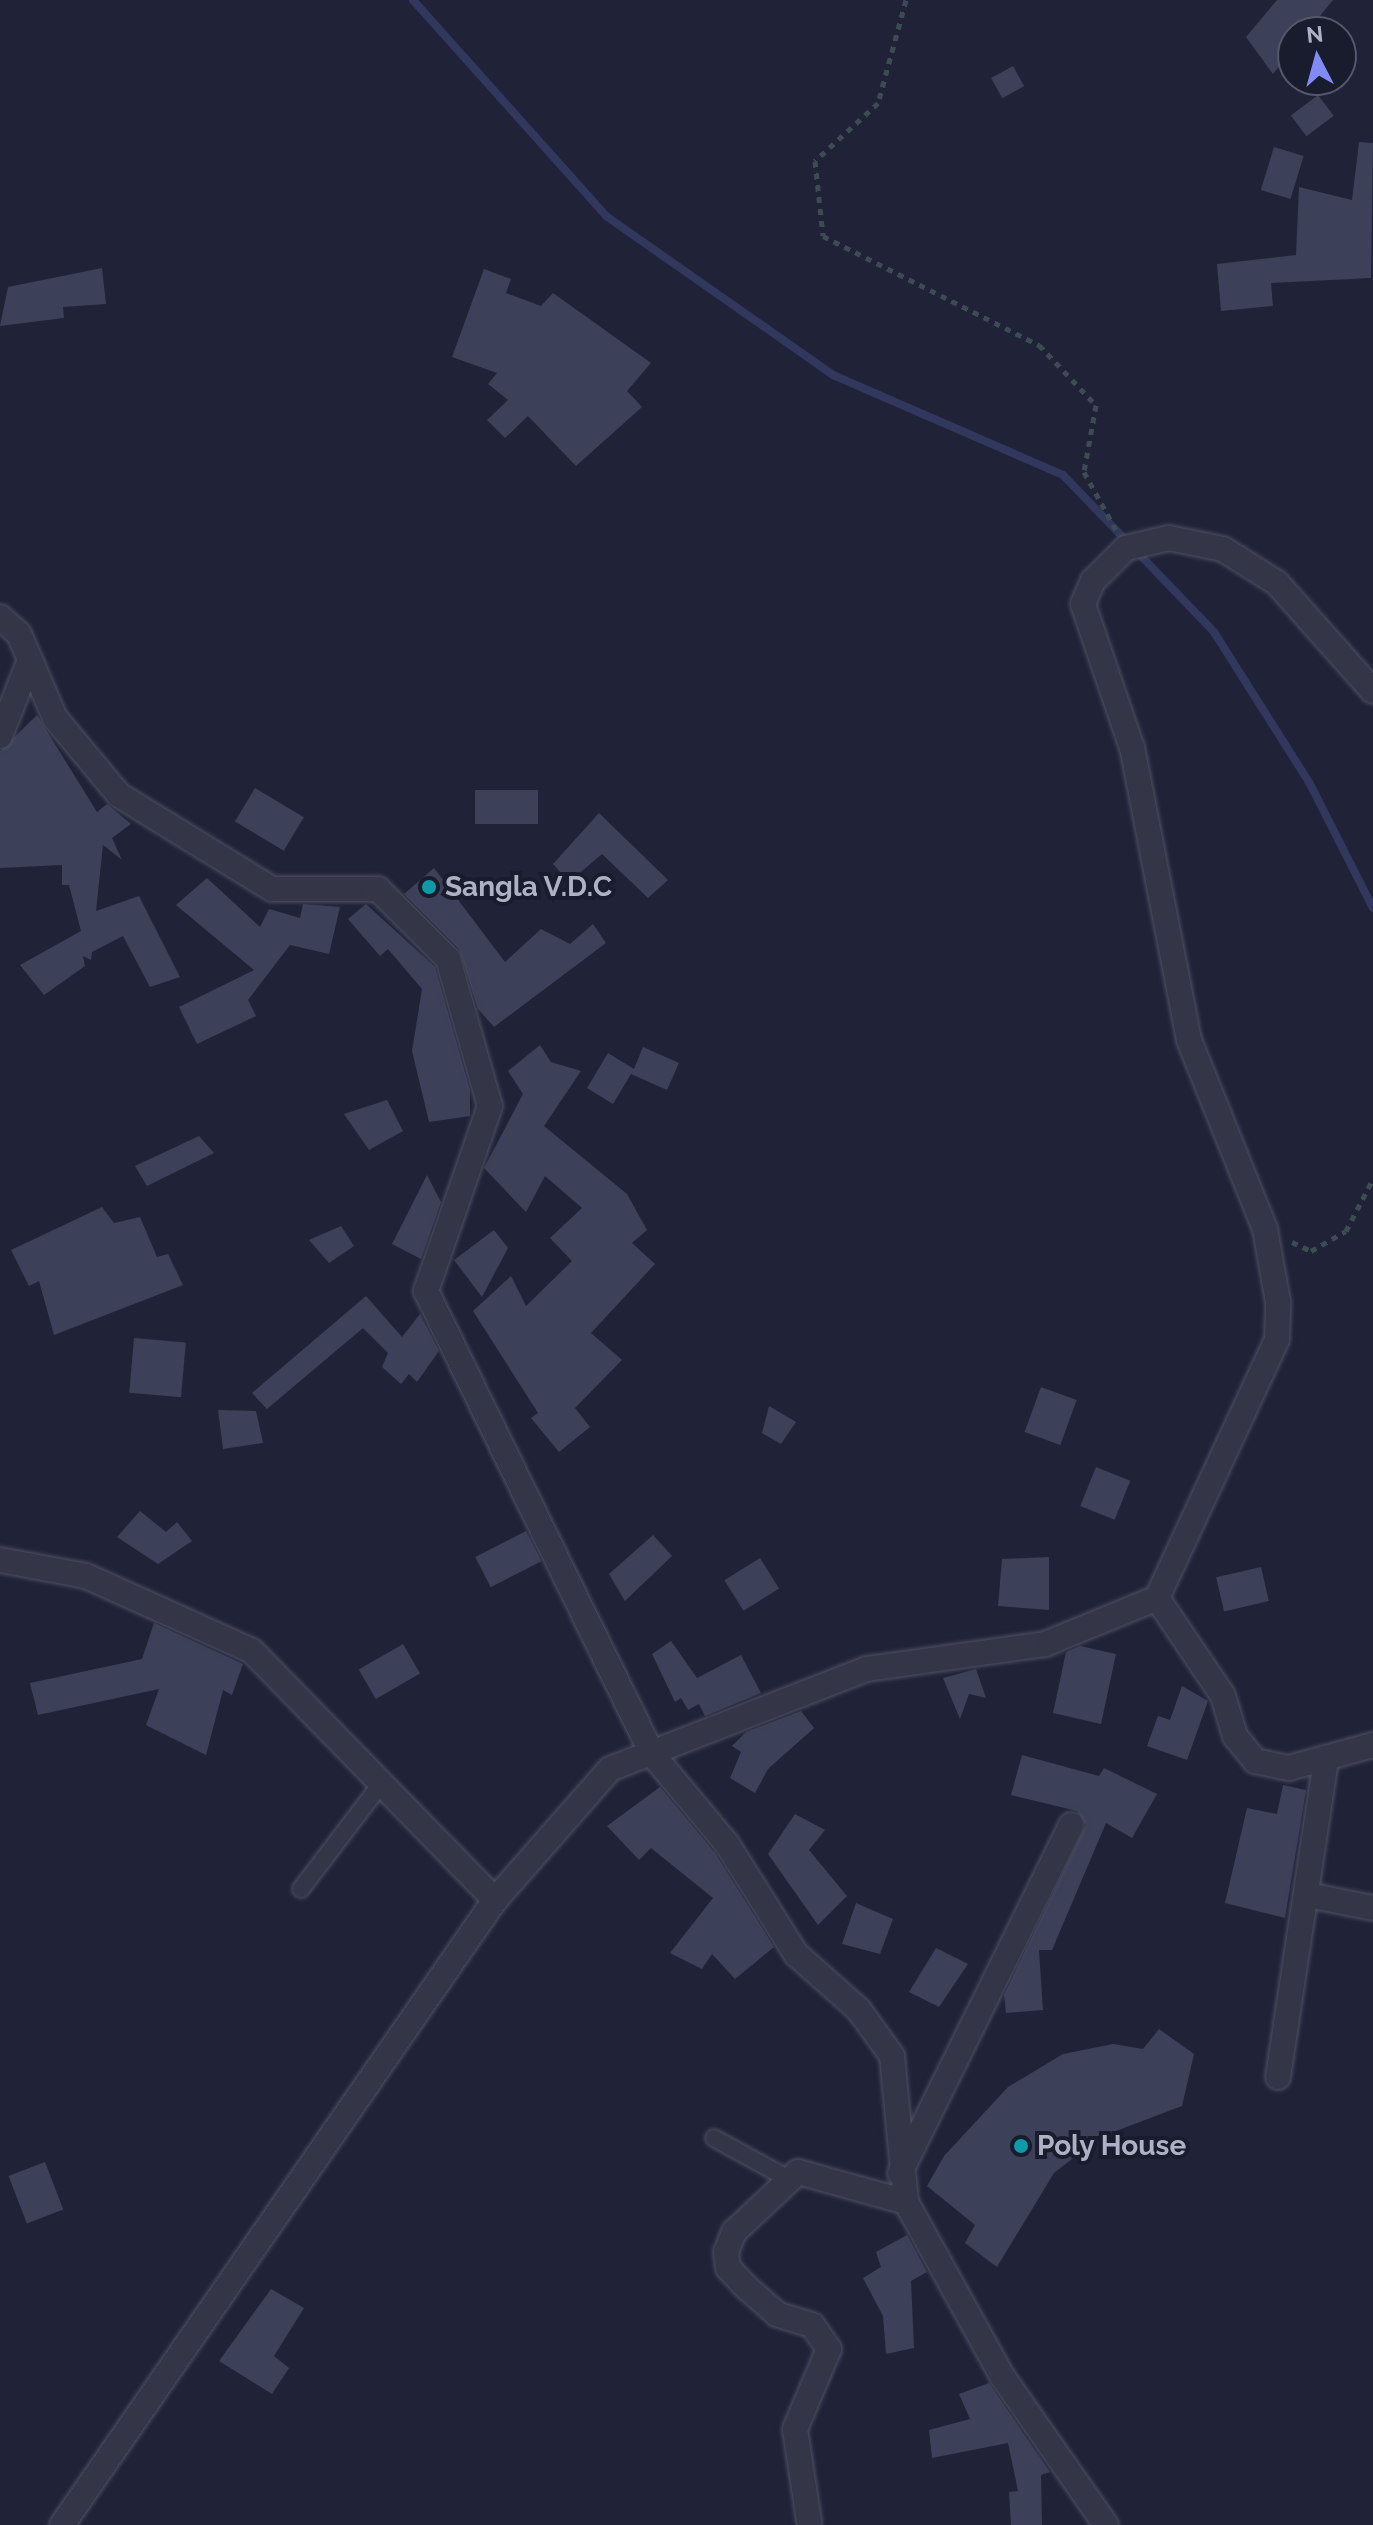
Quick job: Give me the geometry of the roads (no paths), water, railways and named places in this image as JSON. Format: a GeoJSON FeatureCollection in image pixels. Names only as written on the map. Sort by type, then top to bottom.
{"type":"FeatureCollection","features":[{"type":"Feature","properties":{"kind":"street"},"geometry":{"type":"LineString","coordinates":[[62,2525],[495,1900],[559,1819],[610,1769],[867,1669],[1045,1644],[1157,1598],[1277,1339],[1265,1229],[1189,1040],[1132,748],[1086,620],[1093,581],[1126,548],[1169,538],[1256,564],[1373,691]]}},
{"type":"Feature","properties":{"kind":"street"},"geometry":{"type":"LineString","coordinates":[[0,617],[19,634],[55,718],[119,795],[272,889],[378,889],[448,959],[490,1106],[426,1291],[652,1754],[727,1844],[796,1954],[859,2010],[892,2056],[899,2175],[906,2202],[1002,2376],[1106,2525]]}},
{"type":"Feature","properties":{"kind":"street"},"geometry":{"type":"LineString","coordinates":[[0,736],[30,660]]}},
{"type":"Feature","properties":{"kind":"street"},"geometry":{"type":"LineString","coordinates":[[0,1560],[86,1576],[211,1627],[252,1651],[495,1900]]}},
{"type":"Feature","properties":{"kind":"street"},"geometry":{"type":"LineString","coordinates":[[1157,1598],[1223,1696],[1235,1736],[1255,1761],[1289,1768],[1373,1745]]}},
{"type":"Feature","properties":{"kind":"street"},"geometry":{"type":"LineString","coordinates":[[1278,2077],[1308,1895],[1326,1758]]}},
{"type":"Feature","properties":{"kind":"street"},"geometry":{"type":"LineString","coordinates":[[899,2175],[1071,1825]]}},
{"type":"Feature","properties":{"kind":"street"},"geometry":{"type":"LineString","coordinates":[[1308,1895],[1373,1908]]}},
{"type":"Feature","properties":{"kind":"street"},"geometry":{"type":"LineString","coordinates":[[809,2521],[795,2429],[829,2349],[812,2325],[777,2314],[746,2287],[728,2268],[726,2252],[734,2232],[785,2177],[806,2171],[906,2202]]}},
{"type":"Feature","properties":{"kind":"lane"},"geometry":{"type":"LineString","coordinates":[[301,1889],[381,1784]]}},
{"type":"Feature","properties":{"kind":"lane"},"geometry":{"type":"LineString","coordinates":[[714,2138],[785,2177]]}},
{"type":"Feature","properties":{"kind":"waterway"},"geometry":{"type":"LineString","coordinates":[[413,0],[606,216],[833,375],[1063,475],[1214,632],[1309,782],[1373,908]]}},
{"type":"Feature","properties":{"kind":"place","name":"Sangla V.D.C"},"geometry":{"type":"Point","coordinates":[429,887]}},
{"type":"Feature","properties":{"kind":"place","name":"Poly House"},"geometry":{"type":"Point","coordinates":[1021,2146]}}]}
